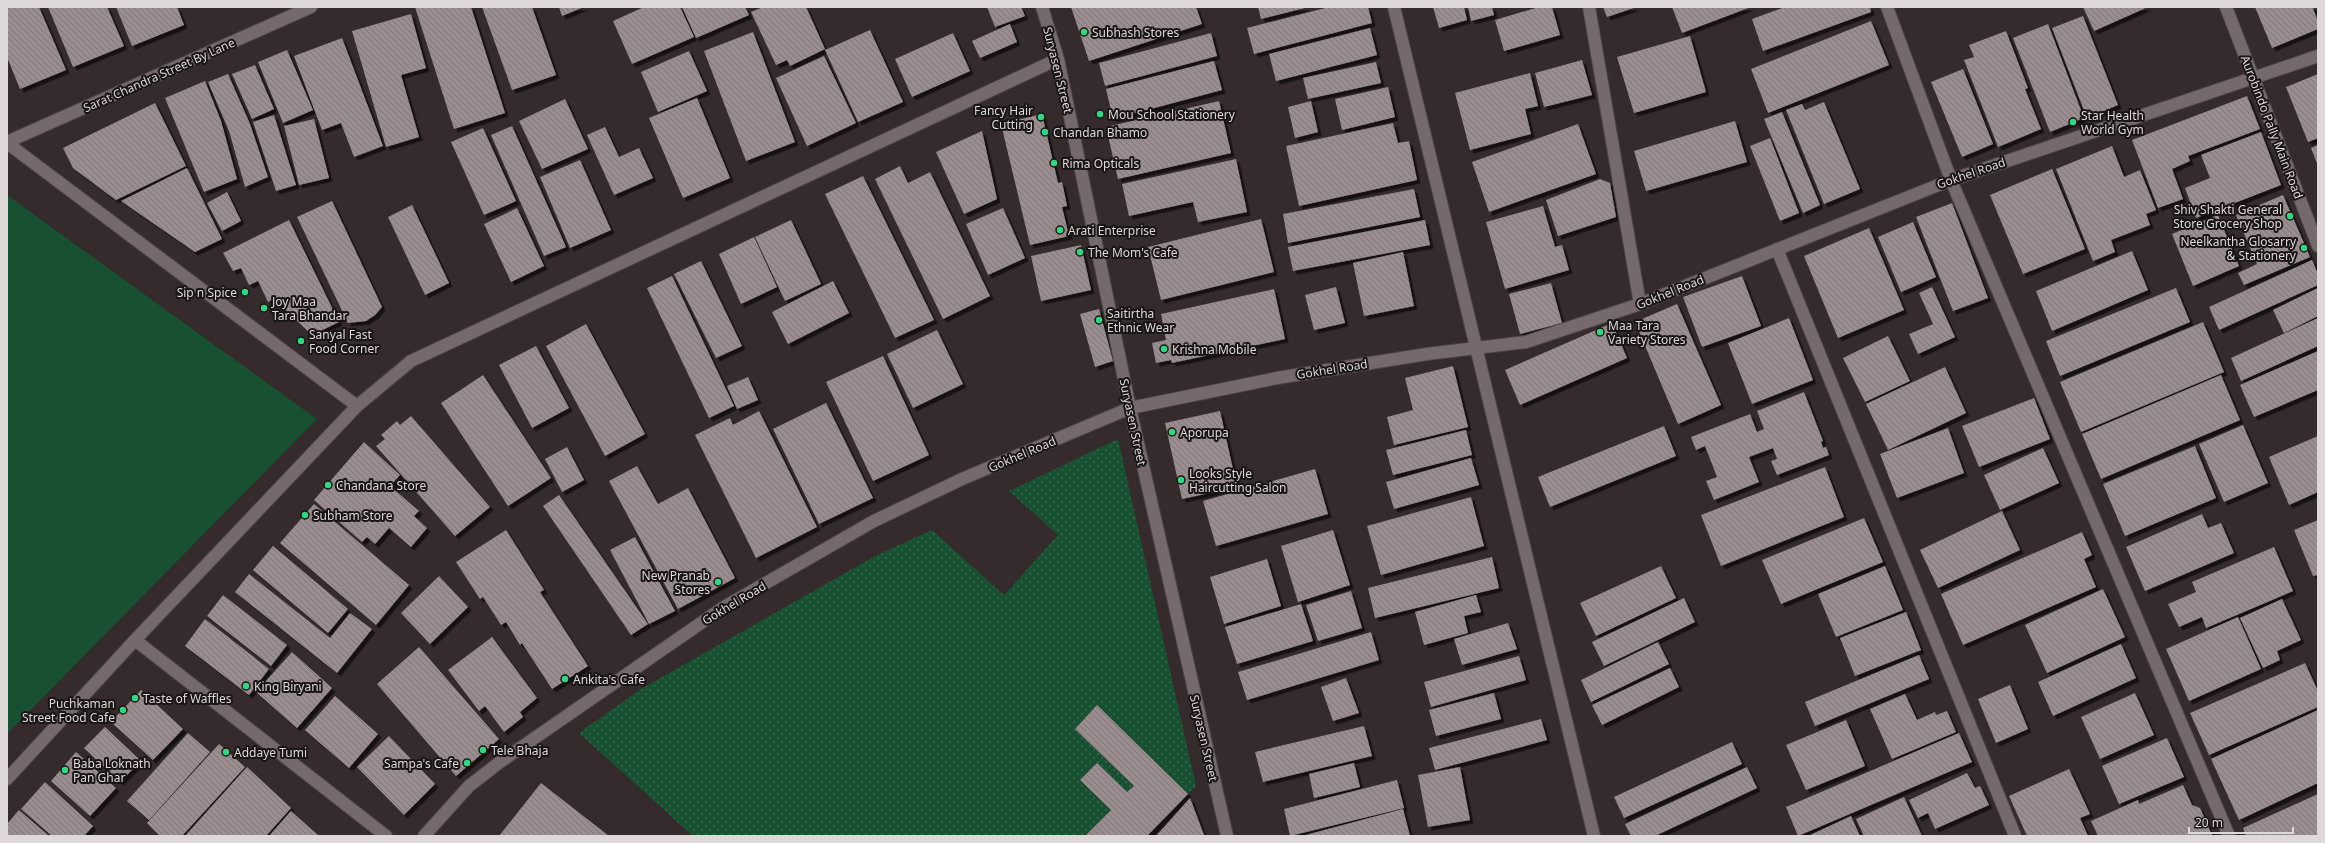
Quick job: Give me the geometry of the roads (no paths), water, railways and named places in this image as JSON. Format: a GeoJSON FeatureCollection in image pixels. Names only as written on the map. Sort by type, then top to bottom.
{"type":"FeatureCollection","features":[{"type":"Feature","properties":{"kind":"street","name":"Sarat Chandra Street By Lane"},"geometry":{"type":"LineString","coordinates":[[7,143],[311,7]]}},
{"type":"Feature","properties":{"kind":"street","name":"Suryasen Street"},"geometry":{"type":"LineString","coordinates":[[1042,7],[1058,59],[1130,408],[1227,836]]}},
{"type":"Feature","properties":{"kind":"street"},"geometry":{"type":"LineString","coordinates":[[1394,7],[1594,836]]}},
{"type":"Feature","properties":{"kind":"street"},"geometry":{"type":"LineString","coordinates":[[1589,7],[1640,304]]}},
{"type":"Feature","properties":{"kind":"street"},"geometry":{"type":"LineString","coordinates":[[1887,7],[1951,180],[2229,836]]}},
{"type":"Feature","properties":{"kind":"street","name":"Aurobindo Pally Main Road"},"geometry":{"type":"LineString","coordinates":[[2226,7],[2318,246]]}},
{"type":"Feature","properties":{"kind":"street","name":"Gokhel Road"},"geometry":{"type":"LineString","coordinates":[[424,836],[469,786],[500,762],[724,607],[881,518],[962,479],[1130,408],[1277,378],[1427,354],[1526,342],[1640,304],[1951,180],[2318,56]]}},
{"type":"Feature","properties":{"kind":"street"},"geometry":{"type":"LineString","coordinates":[[7,779],[135,640],[357,406],[397,371],[424,354],[1058,59]]}},
{"type":"Feature","properties":{"kind":"street"},"geometry":{"type":"LineString","coordinates":[[7,143],[357,406]]}},
{"type":"Feature","properties":{"kind":"street"},"geometry":{"type":"LineString","coordinates":[[1777,249],[2015,836]]}},
{"type":"Feature","properties":{"kind":"street"},"geometry":{"type":"LineString","coordinates":[[135,640],[386,836]]}},
{"type":"Feature","properties":{"kind":"place","name":"Subhash Stores"},"geometry":{"type":"Point","coordinates":[1084,32]}},
{"type":"Feature","properties":{"kind":"place","name":"Mou School Stationery"},"geometry":{"type":"Point","coordinates":[1100,114]}},
{"type":"Feature","properties":{"kind":"place","name":"Fancy Hair Cutting"},"geometry":{"type":"Point","coordinates":[1041,117]}},
{"type":"Feature","properties":{"kind":"place","name":"Star Health World Gym"},"geometry":{"type":"Point","coordinates":[2073,122]}},
{"type":"Feature","properties":{"kind":"place","name":"Chandan Bhamo"},"geometry":{"type":"Point","coordinates":[1045,132]}},
{"type":"Feature","properties":{"kind":"place","name":"Rima Opticals"},"geometry":{"type":"Point","coordinates":[1054,163]}},
{"type":"Feature","properties":{"kind":"place","name":"Shiv Shakti General Store Grocery Shop"},"geometry":{"type":"Point","coordinates":[2290,216]}},
{"type":"Feature","properties":{"kind":"place","name":"Arati Enterprise"},"geometry":{"type":"Point","coordinates":[1060,230]}},
{"type":"Feature","properties":{"kind":"place","name":"Neelkantha Glosarry & Stationery"},"geometry":{"type":"Point","coordinates":[2304,248]}},
{"type":"Feature","properties":{"kind":"place","name":"The Mom's Cafe"},"geometry":{"type":"Point","coordinates":[1080,252]}},
{"type":"Feature","properties":{"kind":"place","name":"Sip n Spice"},"geometry":{"type":"Point","coordinates":[245,292]}},
{"type":"Feature","properties":{"kind":"place","name":"Joy Maa Tara Bhandar"},"geometry":{"type":"Point","coordinates":[264,308]}},
{"type":"Feature","properties":{"kind":"place","name":"Saitirtha Ethnic Wear"},"geometry":{"type":"Point","coordinates":[1099,320]}},
{"type":"Feature","properties":{"kind":"place","name":"Maa Tara Variety Stores"},"geometry":{"type":"Point","coordinates":[1600,332]}},
{"type":"Feature","properties":{"kind":"place","name":"Sanyal Fast Food Corner"},"geometry":{"type":"Point","coordinates":[301,341]}},
{"type":"Feature","properties":{"kind":"place","name":"Krishna Mobile"},"geometry":{"type":"Point","coordinates":[1164,349]}},
{"type":"Feature","properties":{"kind":"place","name":"Aporupa"},"geometry":{"type":"Point","coordinates":[1172,432]}},
{"type":"Feature","properties":{"kind":"place","name":"Looks Style Haircutting Salon"},"geometry":{"type":"Point","coordinates":[1181,480]}},
{"type":"Feature","properties":{"kind":"place","name":"Chandana Store"},"geometry":{"type":"Point","coordinates":[328,485]}},
{"type":"Feature","properties":{"kind":"place","name":"Subham Store"},"geometry":{"type":"Point","coordinates":[305,515]}},
{"type":"Feature","properties":{"kind":"place","name":"New Pranab Stores"},"geometry":{"type":"Point","coordinates":[718,582]}},
{"type":"Feature","properties":{"kind":"place","name":"Ankita's Cafe"},"geometry":{"type":"Point","coordinates":[565,679]}},
{"type":"Feature","properties":{"kind":"place","name":"King Biryani"},"geometry":{"type":"Point","coordinates":[246,686]}},
{"type":"Feature","properties":{"kind":"place","name":"Taste of Waffles"},"geometry":{"type":"Point","coordinates":[135,698]}},
{"type":"Feature","properties":{"kind":"place","name":"Puchkaman Street Food Cafe"},"geometry":{"type":"Point","coordinates":[123,710]}},
{"type":"Feature","properties":{"kind":"place","name":"Tele Bhaja"},"geometry":{"type":"Point","coordinates":[483,750]}},
{"type":"Feature","properties":{"kind":"place","name":"Addaye Tumi"},"geometry":{"type":"Point","coordinates":[226,752]}},
{"type":"Feature","properties":{"kind":"place","name":"Sampa's Cafe"},"geometry":{"type":"Point","coordinates":[467,763]}},
{"type":"Feature","properties":{"kind":"place","name":"Baba Loknath Pan Ghar"},"geometry":{"type":"Point","coordinates":[65,770]}}]}
